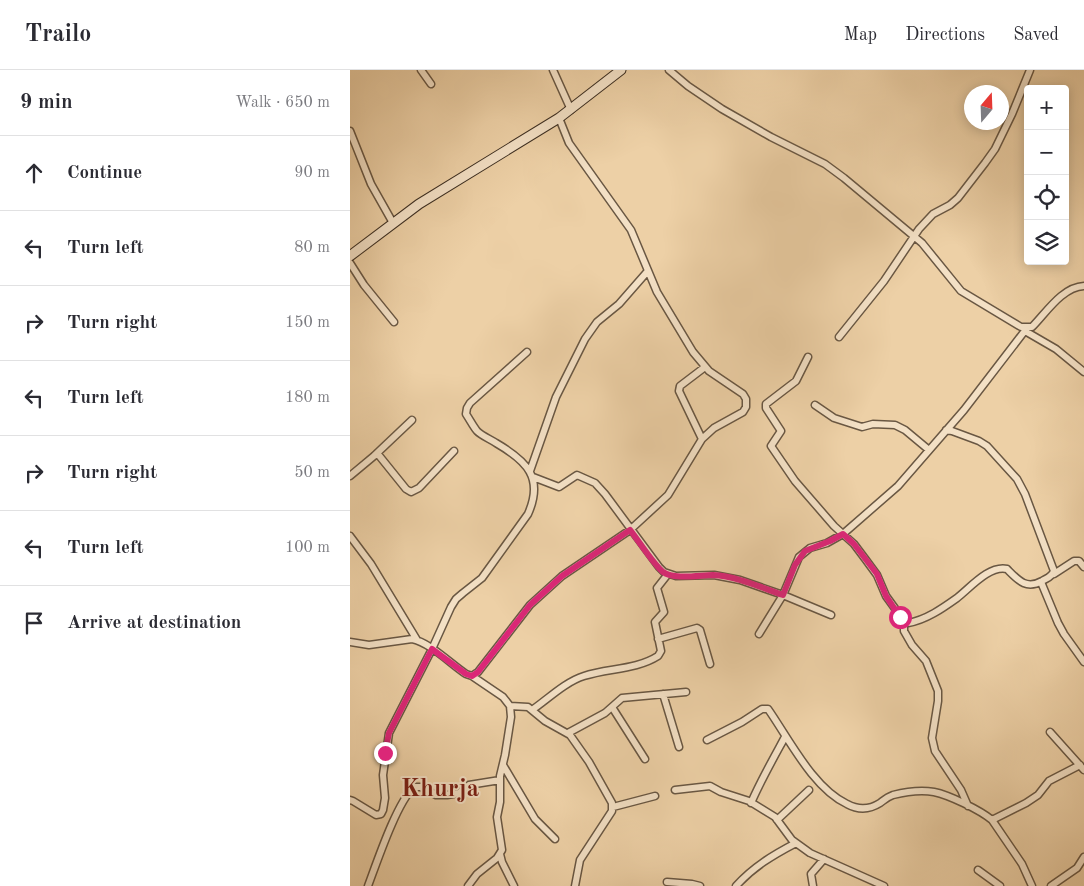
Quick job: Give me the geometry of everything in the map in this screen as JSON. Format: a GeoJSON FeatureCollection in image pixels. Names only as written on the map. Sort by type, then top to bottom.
{"type":"FeatureCollection","features":[{"type":"Feature","properties":{"kind":"street"},"geometry":{"type":"LineString","coordinates":[[421,70],[432,84]]}},
{"type":"Feature","properties":{"kind":"street"},"geometry":{"type":"LineString","coordinates":[[552,70],[570,110]]}},
{"type":"Feature","properties":{"kind":"street"},"geometry":{"type":"LineString","coordinates":[[350,256],[419,204],[559,118],[621,70]]}},
{"type":"Feature","properties":{"kind":"street"},"geometry":{"type":"LineString","coordinates":[[669,70],[688,86],[722,109],[771,138],[825,164],[913,236],[930,252],[961,291],[1026,329],[1056,349],[1084,372]]}},
{"type":"Feature","properties":{"kind":"street"},"geometry":{"type":"LineString","coordinates":[[839,337],[884,280],[913,236],[933,214],[950,205],[958,198],[985,163],[995,149],[1012,114],[1030,70]]}},
{"type":"Feature","properties":{"kind":"street"},"geometry":{"type":"LineString","coordinates":[[472,676],[478,672],[530,605],[562,576],[630,530],[668,495],[702,439],[714,428],[743,412],[746,407],[746,399],[743,394],[705,367],[693,352],[663,303],[631,230],[569,143],[559,118]]}},
{"type":"Feature","properties":{"kind":"street"},"geometry":{"type":"LineString","coordinates":[[350,131],[371,184],[393,223]]}},
{"type":"Feature","properties":{"kind":"street"},"geometry":{"type":"LineString","coordinates":[[350,263],[364,285],[394,322]]}},
{"type":"Feature","properties":{"kind":"street"},"geometry":{"type":"LineString","coordinates":[[531,474],[556,398],[586,340],[597,322],[619,304],[648,272]]}},
{"type":"Feature","properties":{"kind":"street"},"geometry":{"type":"LineString","coordinates":[[759,634],[783,595],[795,565],[805,551],[843,534],[898,486],[964,410],[1026,329],[1032,327],[1060,297],[1072,289],[1082,286],[1084,278]]}},
{"type":"Feature","properties":{"kind":"street"},"geometry":{"type":"LineString","coordinates":[[350,800],[376,815],[384,810],[384,764],[389,733],[456,599],[482,578],[528,514],[533,503],[534,484],[526,464],[514,454],[477,431],[466,414],[470,403],[527,352]]}},
{"type":"Feature","properties":{"kind":"street"},"geometry":{"type":"LineString","coordinates":[[808,357],[796,381],[766,404],[766,408],[781,431],[770,446],[796,481],[854,544],[877,574],[886,596],[904,622],[904,631],[912,645],[926,661],[938,691],[932,738],[935,751],[961,790],[968,806]]}},
{"type":"Feature","properties":{"kind":"street"},"geometry":{"type":"LineString","coordinates":[[702,439],[679,391],[680,386],[705,367]]}},
{"type":"Feature","properties":{"kind":"street"},"geometry":{"type":"LineString","coordinates":[[815,405],[834,418],[862,427],[873,424],[895,425],[906,430],[929,450]]}},
{"type":"Feature","properties":{"kind":"street"},"geometry":{"type":"LineString","coordinates":[[350,476],[412,420]]}},
{"type":"Feature","properties":{"kind":"street"},"geometry":{"type":"LineString","coordinates":[[946,430],[979,440],[987,446],[1017,479],[1025,494],[1053,566],[1054,574]]}},
{"type":"Feature","properties":{"kind":"street"},"geometry":{"type":"LineString","coordinates":[[377,453],[406,489],[411,492],[419,488],[454,451]]}},
{"type":"Feature","properties":{"kind":"street"},"geometry":{"type":"LineString","coordinates":[[531,474],[559,487],[577,475],[595,483],[660,568],[668,574],[676,576],[714,575],[727,577],[783,595],[832,615]]}},
{"type":"Feature","properties":{"kind":"street"},"geometry":{"type":"LineString","coordinates":[[350,536],[372,564],[417,640]]}},
{"type":"Feature","properties":{"kind":"street"},"geometry":{"type":"LineString","coordinates":[[904,622],[914,622],[938,611],[981,578],[997,569],[1007,569],[1024,585],[1037,584],[1084,555]]}},
{"type":"Feature","properties":{"kind":"street"},"geometry":{"type":"LineString","coordinates":[[1076,561],[1084,567]]}},
{"type":"Feature","properties":{"kind":"street"},"geometry":{"type":"LineString","coordinates":[[532,710],[582,676],[625,668],[655,658],[660,654],[661,650],[655,622],[664,612],[657,588],[668,574]]}},
{"type":"Feature","properties":{"kind":"street"},"geometry":{"type":"LineString","coordinates":[[1041,582],[1058,623],[1084,662]]}},
{"type":"Feature","properties":{"kind":"street"},"geometry":{"type":"LineString","coordinates":[[658,639],[697,628],[700,630],[710,664]]}},
{"type":"Feature","properties":{"kind":"street"},"geometry":{"type":"LineString","coordinates":[[350,642],[369,644],[417,640],[466,674],[472,676],[503,698],[510,706],[511,725],[500,780],[500,802],[496,823],[502,847],[500,854],[502,862],[514,886]]}},
{"type":"Feature","properties":{"kind":"street"},"geometry":{"type":"LineString","coordinates":[[568,734],[605,713],[622,698],[686,692]]}},
{"type":"Feature","properties":{"kind":"street"},"geometry":{"type":"LineString","coordinates":[[663,694],[679,748]]}},
{"type":"Feature","properties":{"kind":"street"},"geometry":{"type":"LineString","coordinates":[[510,706],[524,706],[568,734],[589,762],[613,807]]}},
{"type":"Feature","properties":{"kind":"street"},"geometry":{"type":"LineString","coordinates":[[612,707],[645,760]]}},
{"type":"Feature","properties":{"kind":"street"},"geometry":{"type":"LineString","coordinates":[[707,740],[765,708],[770,712],[785,737],[823,786],[835,797],[847,804],[858,808],[865,808],[872,807],[895,795],[930,792],[940,794],[968,806],[992,820],[1022,864],[1032,886]]}},
{"type":"Feature","properties":{"kind":"street"},"geometry":{"type":"LineString","coordinates":[[992,820],[1026,803],[1038,795],[1049,782],[1082,768],[1050,732]]}},
{"type":"Feature","properties":{"kind":"street"},"geometry":{"type":"LineString","coordinates":[[751,803],[759,783],[770,767],[785,737]]}},
{"type":"Feature","properties":{"kind":"street"},"geometry":{"type":"LineString","coordinates":[[503,764],[535,819],[554,839]]}},
{"type":"Feature","properties":{"kind":"street"},"geometry":{"type":"LineString","coordinates":[[368,886],[392,825],[408,794],[414,787],[421,787],[436,795],[447,795],[459,793],[468,785],[500,780]]}},
{"type":"Feature","properties":{"kind":"street"},"geometry":{"type":"LineString","coordinates":[[675,790],[710,786],[751,803],[770,813],[796,843],[810,853],[884,886]]}},
{"type":"Feature","properties":{"kind":"street"},"geometry":{"type":"LineString","coordinates":[[777,820],[809,790]]}},
{"type":"Feature","properties":{"kind":"street"},"geometry":{"type":"LineString","coordinates":[[575,886],[580,860],[613,807],[655,796]]}},
{"type":"Feature","properties":{"kind":"street"},"geometry":{"type":"LineString","coordinates":[[736,886],[747,873],[767,858],[796,843]]}},
{"type":"Feature","properties":{"kind":"street"},"geometry":{"type":"LineString","coordinates":[[468,886],[477,874],[500,854]]}},
{"type":"Feature","properties":{"kind":"street"},"geometry":{"type":"LineString","coordinates":[[1051,886],[1077,868],[1084,857]]}},
{"type":"Feature","properties":{"kind":"street"},"geometry":{"type":"LineString","coordinates":[[813,886],[812,874],[824,858]]}},
{"type":"Feature","properties":{"kind":"street"},"geometry":{"type":"LineString","coordinates":[[978,870],[1000,886]]}},
{"type":"Feature","properties":{"kind":"street"},"geometry":{"type":"LineString","coordinates":[[667,882],[700,886]]}},
{"type":"Feature","properties":{"kind":"district","name":"Khurja"},"geometry":{"type":"Point","coordinates":[440,787]}},
{"type":"Feature","properties":{"kind":"route"},"geometry":{"type":"LineString","coordinates":[[385,753],[389,733],[432,649],[466,674],[472,676],[478,672],[494,653],[507,633],[530,605],[562,576],[630,530],[660,568],[668,574],[676,576],[714,575],[727,577],[783,595],[795,565],[805,551],[827,543],[843,534],[854,544],[877,574],[886,596],[900,617]]}}]}
